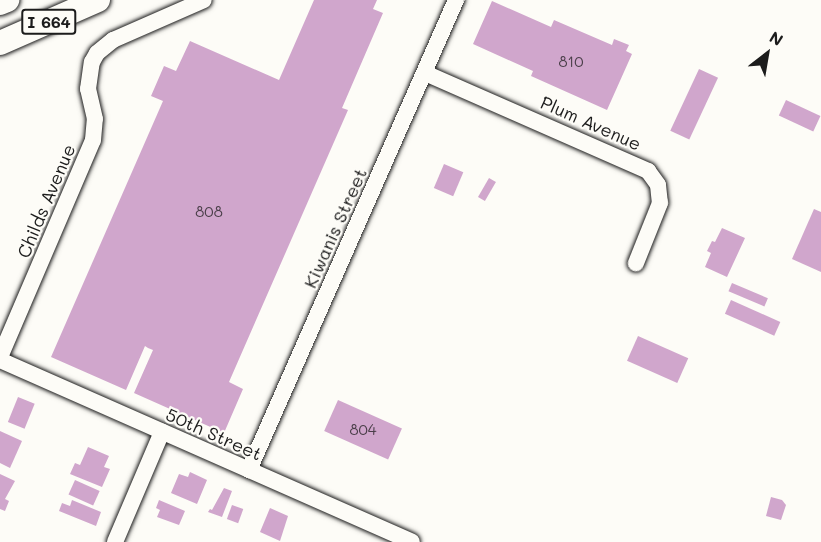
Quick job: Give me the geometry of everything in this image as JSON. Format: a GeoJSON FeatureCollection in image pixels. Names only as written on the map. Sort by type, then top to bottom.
{"type":"FeatureCollection","features":[{"type":"Feature","properties":{"kind":"highway","name":"I 664"},"geometry":{"type":"LineString","coordinates":[[0,3],[7,0]]}},
{"type":"Feature","properties":{"kind":"highway","name":"I 664"},"geometry":{"type":"LineString","coordinates":[[0,43],[98,0]]}},
{"type":"Feature","properties":{"kind":"street","name":"Childs Avenue"},"geometry":{"type":"LineString","coordinates":[[0,359],[93,140],[95,119],[88,89],[92,62],[104,46],[204,0]]}},
{"type":"Feature","properties":{"kind":"street","name":"Kiwanis Street"},"geometry":{"type":"LineString","coordinates":[[249,470],[456,0]]}},
{"type":"Feature","properties":{"kind":"street","name":"Plum Avenue"},"geometry":{"type":"LineString","coordinates":[[425,73],[648,171],[658,185],[660,203],[636,263]]}},
{"type":"Feature","properties":{"kind":"street","name":"50th Street"},"geometry":{"type":"LineString","coordinates":[[0,359],[412,542]]}},
{"type":"Feature","properties":{"kind":"street"},"geometry":{"type":"LineString","coordinates":[[115,542],[162,432]]}},
{"type":"Feature","properties":{"kind":"building"},"geometry":{"type":"Polygon","coordinates":[[[314,0],[377,0],[373,9],[383,13],[342,108],[348,110],[229,382],[243,389],[224,433],[134,393],[153,350],[145,346],[126,390],[51,357],[163,101],[151,96],[164,66],[176,71],[190,41],[279,80],[314,0]]]}},
{"type":"Feature","properties":{"kind":"building"},"geometry":{"type":"Polygon","coordinates":[[[492,1],[551,27],[554,20],[612,45],[614,39],[629,45],[626,51],[632,54],[607,110],[531,76],[533,71],[473,44],[492,1]]]}},
{"type":"Feature","properties":{"kind":"building"},"geometry":{"type":"Polygon","coordinates":[[[699,69],[718,78],[689,140],[670,131],[699,69]]]}},
{"type":"Feature","properties":{"kind":"building"},"geometry":{"type":"Polygon","coordinates":[[[786,100],[820,116],[813,131],[779,115],[786,100]]]}},
{"type":"Feature","properties":{"kind":"building"},"geometry":{"type":"Polygon","coordinates":[[[444,164],[463,172],[453,196],[434,188],[444,164]]]}},
{"type":"Feature","properties":{"kind":"building"},"geometry":{"type":"Polygon","coordinates":[[[489,178],[496,182],[485,201],[478,197],[489,178]]]}},
{"type":"Feature","properties":{"kind":"building"},"geometry":{"type":"Polygon","coordinates":[[[814,209],[821,212],[821,272],[792,259],[814,209]]]}},
{"type":"Feature","properties":{"kind":"building"},"geometry":{"type":"Polygon","coordinates":[[[722,228],[745,238],[727,277],[705,267],[711,253],[707,251],[722,228]]]}},
{"type":"Feature","properties":{"kind":"building"},"geometry":{"type":"Polygon","coordinates":[[[732,283],[768,298],[764,307],[728,291],[732,283]]]}},
{"type":"Feature","properties":{"kind":"building"},"geometry":{"type":"Polygon","coordinates":[[[731,300],[780,322],[774,336],[725,314],[731,300]]]}},
{"type":"Feature","properties":{"kind":"building"},"geometry":{"type":"Polygon","coordinates":[[[638,336],[688,358],[677,383],[627,361],[638,336]]]}},
{"type":"Feature","properties":{"kind":"building"},"geometry":{"type":"Polygon","coordinates":[[[18,397],[35,404],[25,429],[8,422],[18,397]]]}},
{"type":"Feature","properties":{"kind":"building"},"geometry":{"type":"Polygon","coordinates":[[[338,400],[402,428],[388,460],[324,431],[338,400]]]}},
{"type":"Feature","properties":{"kind":"building"},"geometry":{"type":"Polygon","coordinates":[[[0,431],[22,441],[10,468],[0,463],[0,431]]]}},
{"type":"Feature","properties":{"kind":"building"},"geometry":{"type":"Polygon","coordinates":[[[88,447],[109,456],[104,467],[110,469],[102,487],[70,474],[75,463],[80,465],[88,447]]]}},
{"type":"Feature","properties":{"kind":"building"},"geometry":{"type":"Polygon","coordinates":[[[190,472],[207,480],[197,504],[171,493],[179,474],[188,477],[190,472]]]}},
{"type":"Feature","properties":{"kind":"building"},"geometry":{"type":"Polygon","coordinates":[[[0,474],[15,481],[5,499],[9,501],[5,511],[0,509],[0,474]]]}},
{"type":"Feature","properties":{"kind":"building"},"geometry":{"type":"Polygon","coordinates":[[[75,480],[100,491],[93,506],[68,495],[75,480]]]}},
{"type":"Feature","properties":{"kind":"building"},"geometry":{"type":"Polygon","coordinates":[[[224,488],[232,491],[222,517],[208,512],[212,510],[224,488]]]}},
{"type":"Feature","properties":{"kind":"building"},"geometry":{"type":"Polygon","coordinates":[[[771,497],[782,500],[786,505],[781,520],[766,516],[771,497]]]}},
{"type":"Feature","properties":{"kind":"building"},"geometry":{"type":"Polygon","coordinates":[[[72,500],[101,512],[96,526],[59,511],[62,503],[70,506],[72,500]]]}},
{"type":"Feature","properties":{"kind":"building"},"geometry":{"type":"Polygon","coordinates":[[[159,500],[185,511],[179,525],[157,517],[160,510],[156,508],[159,500]]]}},
{"type":"Feature","properties":{"kind":"building"},"geometry":{"type":"Polygon","coordinates":[[[232,505],[243,509],[238,523],[227,519],[232,505]]]}},
{"type":"Feature","properties":{"kind":"building"},"geometry":{"type":"Polygon","coordinates":[[[270,508],[288,516],[280,541],[260,532],[270,508]]]}}]}
